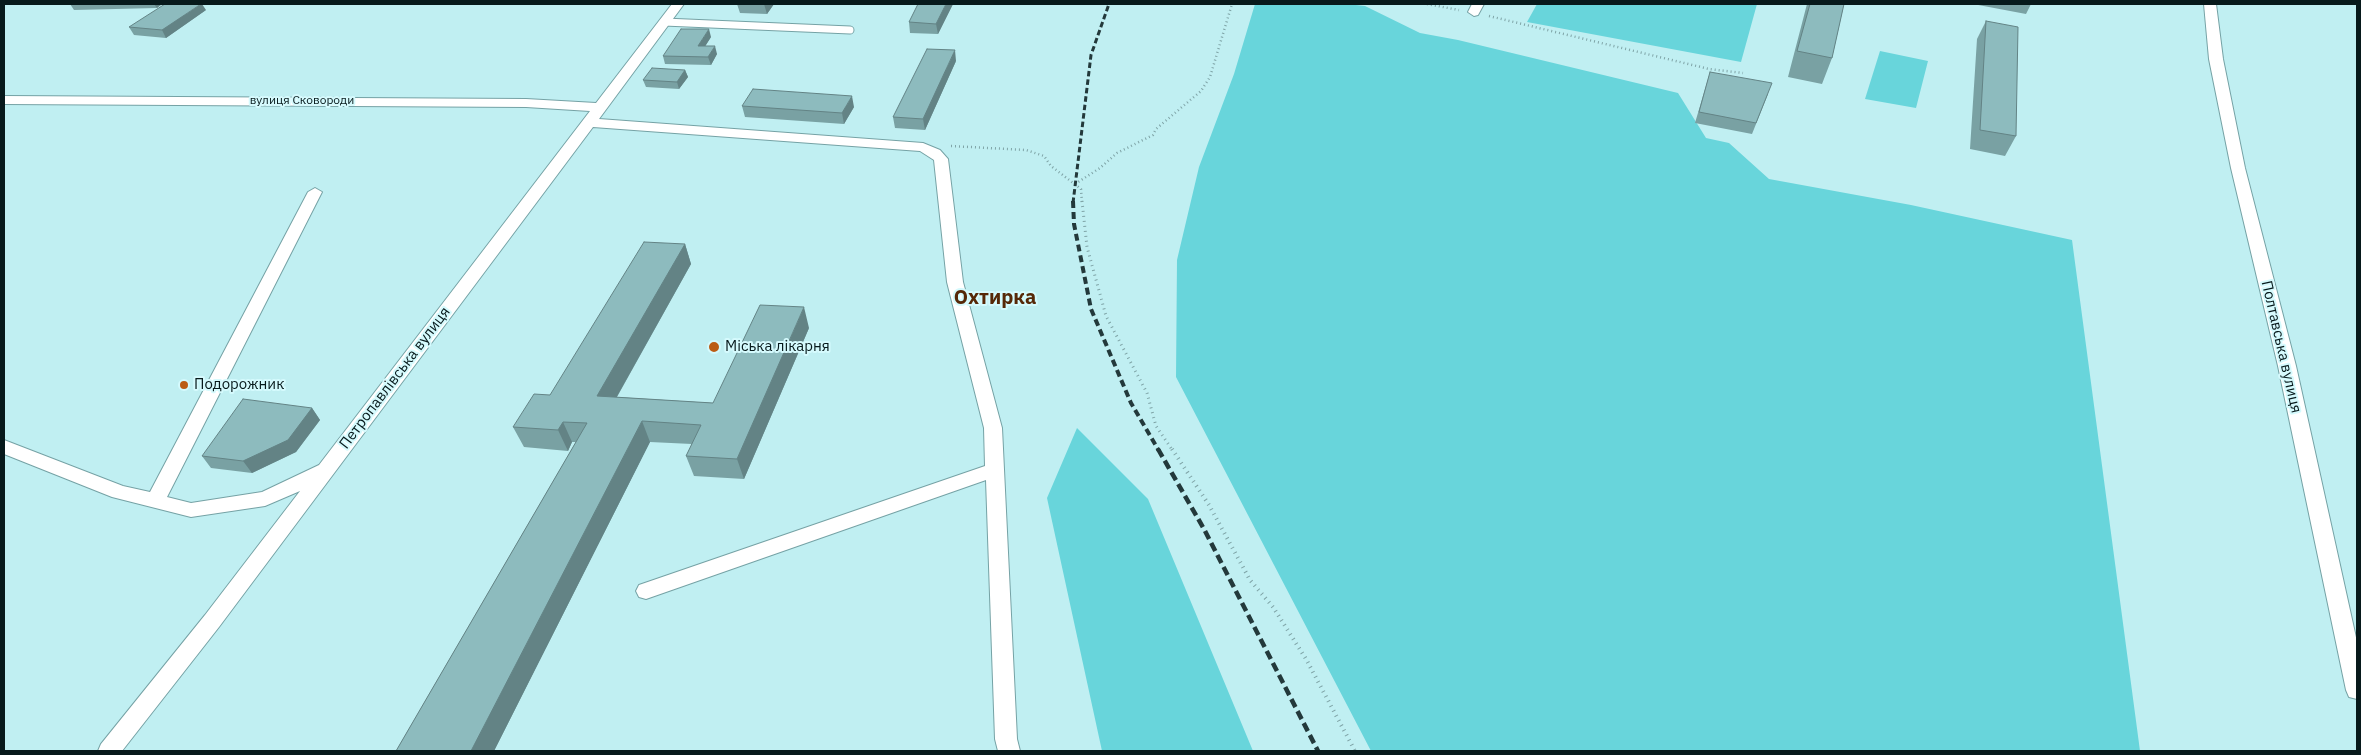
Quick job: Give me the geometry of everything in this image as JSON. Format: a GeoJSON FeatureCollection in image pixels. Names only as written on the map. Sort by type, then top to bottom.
{"type":"FeatureCollection","features":[{"type":"Feature","properties":{"kind":"street","name":"Петропавлівська вулиця"},"geometry":{"type":"LineString","coordinates":[[109,751],[212,621],[678,4]]}},
{"type":"Feature","properties":{"kind":"street","name":"Полтавська вулиця"},"geometry":{"type":"LineString","coordinates":[[2210,4],[2216,59],[2238,168],[2287,366],[2357,690]]}},
{"type":"Feature","properties":{"kind":"street","name":"вулиця Сковороди"},"geometry":{"type":"LineString","coordinates":[[4,100],[506,103],[600,107]]}},
{"type":"Feature","properties":{"kind":"street"},"geometry":{"type":"LineString","coordinates":[[588,122],[900,145],[928,149],[941,158],[955,282],[992,428],[1006,739],[1009,751]]}},
{"type":"Feature","properties":{"kind":"street"},"geometry":{"type":"LineString","coordinates":[[155,501],[315,192]]}},
{"type":"Feature","properties":{"kind":"street"},"geometry":{"type":"LineString","coordinates":[[4,448],[119,492],[191,510],[265,499],[325,471]]}},
{"type":"Feature","properties":{"kind":"street"},"geometry":{"type":"LineString","coordinates":[[646,591],[994,470]]}},
{"type":"Feature","properties":{"kind":"lane"},"geometry":{"type":"LineString","coordinates":[[664,22],[850,30]]}},
{"type":"Feature","properties":{"kind":"path"},"geometry":{"type":"LineString","coordinates":[[1075,184],[1100,168],[1117,153],[1153,135],[1156,129],[1201,91],[1210,77],[1232,4]]}},
{"type":"Feature","properties":{"kind":"path"},"geometry":{"type":"LineString","coordinates":[[1427,4],[1476,8],[1709,69],[1743,73]]}},
{"type":"Feature","properties":{"kind":"path"},"geometry":{"type":"LineString","coordinates":[[928,149],[958,146],[1026,150],[1044,156],[1052,166],[1081,189],[1087,247],[1106,316],[1147,393],[1156,426],[1209,505],[1250,580],[1274,607],[1301,651],[1355,751]]}},
{"type":"Feature","properties":{"kind":"shaded area"},"geometry":{"type":"Polygon","coordinates":[[[1255,4],[1347,4],[1365,6],[1420,33],[1458,40],[1678,93],[1706,138],[1729,143],[1769,179],[1911,205],[2072,240],[2140,751],[1371,751],[1176,377],[1177,260],[1199,167],[1234,74],[1255,4]]]}},
{"type":"Feature","properties":{"kind":"shaded area"},"geometry":{"type":"Polygon","coordinates":[[[1537,4],[1757,4],[1741,62],[1527,22],[1537,4]]]}},
{"type":"Feature","properties":{"kind":"shaded area"},"geometry":{"type":"Polygon","coordinates":[[[1880,51],[1928,61],[1916,108],[1865,99],[1880,51]]]}},
{"type":"Feature","properties":{"kind":"shaded area"},"geometry":{"type":"Polygon","coordinates":[[[1077,428],[1148,499],[1253,751],[1102,751],[1047,498],[1077,428]]]}},
{"type":"Feature","properties":{"kind":"building"},"geometry":{"type":"Polygon","coordinates":[[[165,4],[201,4],[162,30],[129,27],[165,4]]]}},
{"type":"Feature","properties":{"kind":"building"},"geometry":{"type":"Polygon","coordinates":[[[918,4],[946,4],[936,24],[909,22],[918,4]]]}},
{"type":"Feature","properties":{"kind":"building"},"geometry":{"type":"Polygon","coordinates":[[[1810,4],[1844,4],[1832,58],[1797,51],[1810,4]]]}},
{"type":"Feature","properties":{"kind":"building"},"geometry":{"type":"Polygon","coordinates":[[[1986,21],[2018,27],[2016,136],[1980,130],[1986,21]]]}},
{"type":"Feature","properties":{"kind":"building"},"geometry":{"type":"Polygon","coordinates":[[[681,29],[709,29],[698,46],[715,46],[708,57],[663,56],[681,29]]]}},
{"type":"Feature","properties":{"kind":"building"},"geometry":{"type":"Polygon","coordinates":[[[927,49],[955,50],[923,119],[893,117],[927,49]]]}},
{"type":"Feature","properties":{"kind":"building"},"geometry":{"type":"Polygon","coordinates":[[[652,68],[685,70],[677,82],[643,80],[652,68]]]}},
{"type":"Feature","properties":{"kind":"building"},"geometry":{"type":"Polygon","coordinates":[[[1710,72],[1772,83],[1756,123],[1699,112],[1710,72]]]}},
{"type":"Feature","properties":{"kind":"building"},"geometry":{"type":"Polygon","coordinates":[[[753,89],[852,96],[842,113],[742,106],[753,89]]]}},
{"type":"Feature","properties":{"kind":"building"},"geometry":{"type":"Polygon","coordinates":[[[644,242],[685,244],[597,396],[713,403],[760,305],[804,307],[737,459],[686,456],[701,425],[642,421],[471,751],[396,751],[587,423],[563,422],[558,430],[513,427],[534,394],[550,395],[644,242]]]}},
{"type":"Feature","properties":{"kind":"building"},"geometry":{"type":"Polygon","coordinates":[[[243,399],[312,408],[288,440],[243,461],[202,456],[243,399]]]}},
{"type":"Feature","properties":{"kind":"railway"},"geometry":{"type":"LineString","coordinates":[[1073,202],[1091,55],[1109,4]]}},
{"type":"Feature","properties":{"kind":"railway"},"geometry":{"type":"LineString","coordinates":[[1073,202],[1074,224],[1091,309],[1131,403],[1159,451]]}},
{"type":"Feature","properties":{"kind":"railway"},"geometry":{"type":"LineString","coordinates":[[1158,449],[1204,529],[1318,751]]}},
{"type":"Feature","properties":{"kind":"place","name":"Міська лікарня"},"geometry":{"type":"Point","coordinates":[714,347]}},
{"type":"Feature","properties":{"kind":"place","name":"Подорожник"},"geometry":{"type":"Point","coordinates":[184,385]}},
{"type":"Feature","properties":{"kind":"district","name":"Охтирка"},"geometry":{"type":"Point","coordinates":[995,298]}}]}
